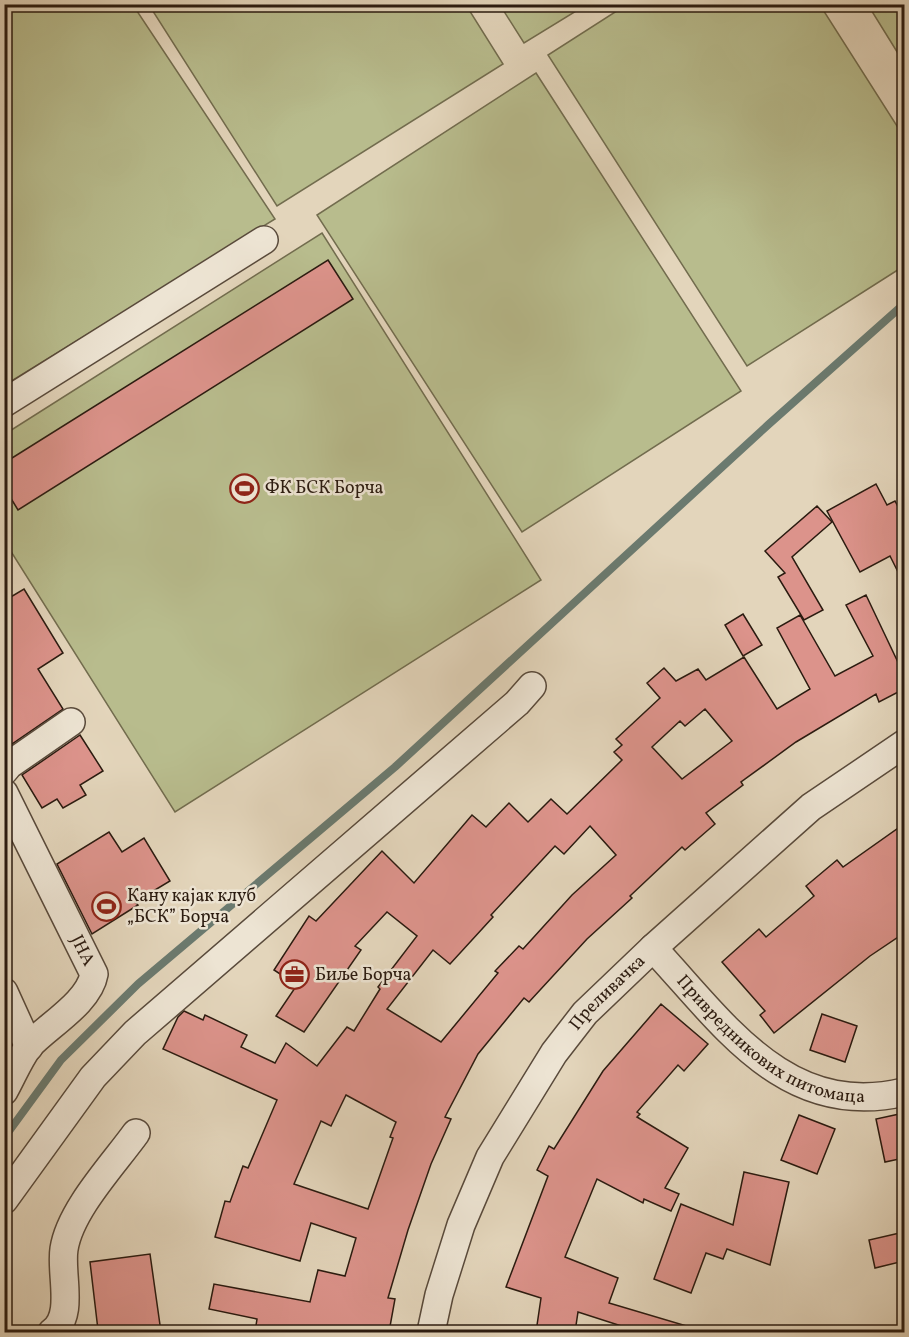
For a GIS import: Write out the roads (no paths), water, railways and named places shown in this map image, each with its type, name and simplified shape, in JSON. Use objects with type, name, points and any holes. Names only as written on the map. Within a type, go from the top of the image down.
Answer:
[{"type":"street","points":[[4,403],[264,240]]},
{"type":"street","points":[[4,1200],[93,1077],[135,1033],[517,703],[532,686]]},
{"type":"street","points":[[4,771],[9,765],[71,722]]},
{"type":"street","name":"Преливачка","points":[[431,1332],[439,1295],[461,1225],[490,1157],[554,1053],[585,1013],[653,948],[810,807],[904,744]]},
{"type":"street","name":"ЈНА","points":[[4,793],[94,971],[91,984],[68,1012],[29,1047],[4,1091]]},
{"type":"street","name":"Привредникових питомаца","points":[[653,948],[747,1050],[785,1078],[821,1092],[844,1096],[877,1098],[904,1092]]},
{"type":"street","points":[[4,992],[29,1047]]},
{"type":"street","points":[[52,1332],[61,1321],[64,1309],[63,1260],[68,1231],[136,1133]]},
{"type":"waterway","points":[[4,1138],[61,1060],[138,984],[395,767],[769,424],[904,304]]},
{"type":"place","name":"ФК БСК Борча","points":[[244,488]]},
{"type":"place","name":"Кану кајак клуб „БСК” Борча","points":[[106,906]]},
{"type":"place","name":"Биље Борча","points":[[294,975]]}]
